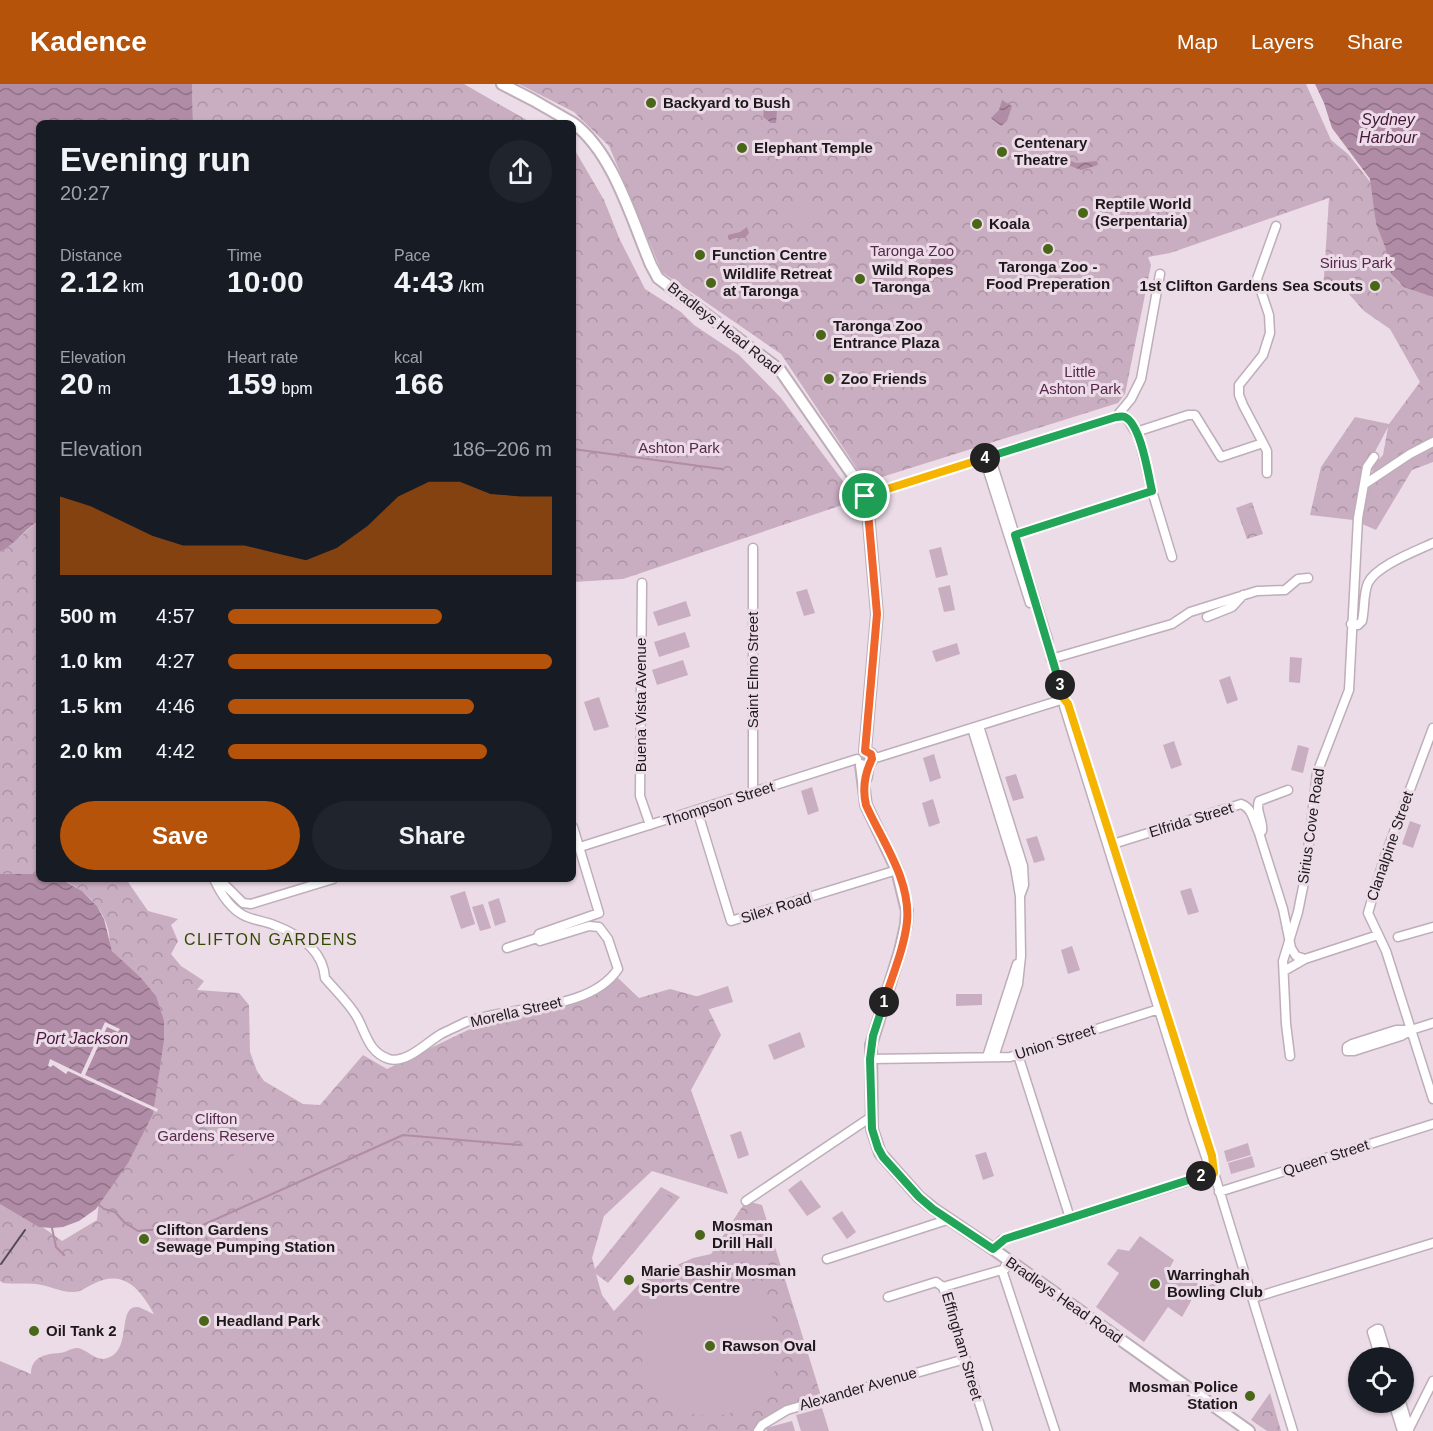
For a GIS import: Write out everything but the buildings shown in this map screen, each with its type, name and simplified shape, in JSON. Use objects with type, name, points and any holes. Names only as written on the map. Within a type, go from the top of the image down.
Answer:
[{"type":"main road","name":"Bradleys Head Road","points":[[502,84],[568,120]]},
{"type":"main road","name":"Bradleys Head Road","points":[[576,126],[599,148],[609,166],[658,278],[780,370],[865,496],[877,614],[863,784],[866,805],[897,870],[905,896],[906,925],[873,1036],[870,1059],[871,1117],[874,1139],[883,1157],[919,1197],[993,1249],[1005,1264],[1249,1431]]},
{"type":"street","points":[[1267,473],[1267,451],[1243,405],[1239,385],[1263,355],[1270,333],[1269,315],[1257,279],[1276,226]]},
{"type":"street","points":[[1116,417],[1131,399],[1141,379],[1160,274]]},
{"type":"street","points":[[1136,432],[1188,415],[1195,415],[1221,457],[1263,443]]},
{"type":"street","points":[[865,496],[1124,416],[1136,432],[1172,557]]},
{"type":"street","points":[[1365,484],[1410,454],[1433,442]]},
{"type":"street","points":[[987,457],[1015,535],[1048,640],[1064,706],[1212,1156],[1214,1173],[1293,1431]]},
{"type":"street","points":[[987,457],[1043,641],[1048,647]]},
{"type":"street","name":"Sirius Cove Road","points":[[1290,1056],[1285,1016],[1284,952],[1298,912],[1305,877],[1317,773],[1348,690],[1358,518],[1367,467],[1374,457]]},
{"type":"street","points":[[1015,535],[1152,491]]},
{"type":"street","points":[[1351,624],[1358,625],[1362,621],[1369,581],[1383,568],[1433,543]]},
{"type":"street","name":"Saint Elmo Street","points":[[753,548],[753,793]]},
{"type":"street","points":[[1051,659],[1172,624],[1190,612],[1243,595],[1265,589],[1285,590],[1298,579],[1308,578]]},
{"type":"street","name":"Buena Vista Avenue","points":[[642,583],[640,796],[650,825]]},
{"type":"street","points":[[1207,617],[1232,607],[1243,595]]},
{"type":"street","points":[[1064,699],[1068,704],[1113,844],[1162,1008]]},
{"type":"street","name":"Thompson Street","points":[[580,847],[1064,699]]},
{"type":"street","points":[[975,727],[1023,866],[1024,885],[1020,896],[1021,956],[1011,980],[991,1057]]},
{"type":"street","name":"Clanalpine Street","points":[[1433,728],[1370,902],[1368,917],[1386,951],[1433,1099]]},
{"type":"street","points":[[1288,790],[1260,801],[1257,809],[1263,826],[1259,833],[1283,909],[1293,953],[1305,959]]},
{"type":"street","name":"Elfrida Street","points":[[1113,844],[1241,804],[1250,810],[1259,833]]},
{"type":"street","name":"Silex Road","points":[[697,810],[731,921],[897,870]]},
{"type":"street","points":[[507,948],[537,938],[539,934],[600,913],[576,836]]},
{"type":"street","name":"Morella Street","points":[[216,882],[223,896],[242,914],[291,933],[317,952],[325,978],[357,1016],[367,1041],[380,1054],[391,1059],[401,1059],[467,1022],[591,993],[612,978],[618,969],[608,939],[598,927],[589,926],[540,941],[537,938]]},
{"type":"street","points":[[222,882],[243,903],[251,904],[323,882]]},
{"type":"street","points":[[1398,937],[1433,927]]},
{"type":"street","points":[[1284,971],[1305,959],[1378,935]]},
{"type":"street","name":"Union Street","points":[[870,1059],[991,1057],[1018,1054],[1162,1008]]},
{"type":"street","points":[[1411,1030],[1396,1030],[1352,1044],[1346,1049],[1348,1052],[1354,1051],[1433,1023]]},
{"type":"street","points":[[1018,1054],[1070,1218]]},
{"type":"street","points":[[746,1202],[871,1117]]},
{"type":"street","name":"Queen Street","points":[[1220,1192],[1433,1124]]},
{"type":"street","points":[[993,1249],[1002,1240],[1214,1173]]},
{"type":"street","points":[[827,1259],[950,1219]]},
{"type":"street","points":[[1253,1298],[1433,1243]]},
{"type":"street","points":[[1005,1264],[1003,1274],[1055,1431]]},
{"type":"street","name":"Effingham Street","points":[[988,1431],[943,1287],[1005,1264]]},
{"type":"street","points":[[888,1297],[936,1282],[943,1287]]},
{"type":"street","points":[[1377,1347],[1372,1332],[1377,1329],[1379,1329],[1385,1347]]},
{"type":"street","name":"Alexander Avenue","points":[[758,1431],[762,1425],[787,1410],[965,1359]]},
{"type":"street","points":[[1406,1430],[1433,1381]]},
{"type":"street","points":[[1398,1413],[1406,1430]]},
{"type":"street","points":[[1403,1413],[1406,1430]]},
{"type":"green space","points":[[192,84],[464,84],[527,120],[193,120]]},
{"type":"green space","name":"Taronga Zoo","points":[[519,84],[1306,84],[1331,140],[1348,154],[1372,184],[1376,224],[1385,247],[1391,274],[1399,283],[1433,297],[1433,462],[1412,470],[1376,530],[1353,520],[1310,515],[1321,467],[1355,417],[1389,424],[1420,382],[1390,329],[1364,311],[1348,293],[1323,292],[1329,198],[1170,253],[1148,257],[1151,265],[1125,394],[1118,403],[866,482],[781,354],[662,272],[609,146],[574,112]],"holes":[[[1388,427],[1383,455],[1372,467],[1373,477],[1365,483],[1367,467]]]},
{"type":"green space","name":"Ashton Park","points":[[576,152],[604,200],[620,240],[645,289],[681,312],[694,325],[739,355],[781,398],[857,500],[623,579],[576,582]]},
{"type":"green space","points":[[788,207],[812,209],[804,220],[780,225]]},
{"type":"green space","points":[[1252,502],[1263,534],[1247,539],[1236,508]]},
{"type":"green space","points":[[1252,507],[1259,531],[1247,535],[1240,510]]},
{"type":"green space","points":[[36,523],[36,874],[0,874],[0,552]]},
{"type":"green space","points":[[941,547],[948,575],[936,578],[929,550]]},
{"type":"green space","points":[[950,585],[955,610],[944,612],[938,588]]},
{"type":"green space","points":[[807,589],[815,613],[804,616],[796,592]]},
{"type":"green space","points":[[686,601],[691,616],[658,626],[653,612]]},
{"type":"green space","points":[[685,632],[690,647],[659,657],[654,642]]},
{"type":"green space","points":[[957,643],[960,654],[936,662],[932,651]]},
{"type":"green space","points":[[1290,657],[1302,658],[1300,683],[1289,682]]},
{"type":"green space","points":[[683,660],[688,675],[657,685],[652,670]]},
{"type":"green space","points":[[1230,676],[1238,700],[1227,704],[1219,680]]},
{"type":"green space","points":[[599,697],[609,727],[594,731],[584,702]]},
{"type":"green space","points":[[1174,741],[1182,765],[1171,769],[1163,745]]},
{"type":"green space","points":[[1298,745],[1309,748],[1303,773],[1291,770]]},
{"type":"green space","points":[[934,754],[941,778],[930,782],[923,758]]},
{"type":"green space","points":[[1016,774],[1024,798],[1013,801],[1005,777]]},
{"type":"green space","points":[[812,787],[819,811],[808,815],[801,791]]},
{"type":"green space","points":[[933,799],[940,823],[929,827],[922,803]]},
{"type":"green space","points":[[1410,821],[1421,825],[1413,848],[1402,844]]},
{"type":"green space","points":[[1037,836],[1045,860],[1034,863],[1026,839]]},
{"type":"green space","name":"Clifton Gardens Reserve","points":[[66,882],[128,882],[148,911],[178,919],[171,925],[178,941],[171,954],[181,966],[204,981],[197,990],[239,993],[249,1005],[250,1052],[257,1071],[264,1081],[303,1104],[320,1105],[363,1055],[387,1069],[468,1030],[618,978],[639,998],[670,989],[703,998],[721,1035],[691,1090],[728,1194],[652,1171],[604,1216],[592,1258],[595,1269],[661,1187],[680,1197],[608,1283],[596,1274],[602,1295],[614,1311],[641,1282],[693,1258],[711,1254],[746,1201],[762,1205],[822,1399],[787,1410],[758,1431],[0,1431],[0,1361],[31,1374],[36,1360],[49,1354],[75,1348],[103,1359],[113,1356],[119,1349],[127,1314],[131,1308],[138,1307],[154,1314],[137,1289],[114,1278],[75,1292],[40,1285],[0,1281],[0,1201],[13,1206],[62,1241],[97,1220],[100,1190],[153,993],[113,952],[108,929],[101,912],[77,888]]},
{"type":"green space","points":[[1191,888],[1199,912],[1188,915],[1180,891]]},
{"type":"green space","points":[[465,891],[475,924],[461,929],[450,896]]},
{"type":"green space","points":[[499,898],[506,922],[495,926],[488,902]]},
{"type":"green space","points":[[483,904],[491,928],[480,931],[472,907]]},
{"type":"green space","points":[[1072,946],[1080,970],[1068,974],[1061,950]]},
{"type":"green space","points":[[728,986],[733,1002],[700,1012],[695,997]]},
{"type":"green space","points":[[956,994],[982,994],[982,1005],[956,1006]]},
{"type":"green space","points":[[800,1032],[805,1047],[774,1060],[768,1045]]},
{"type":"green space","points":[[741,1131],[749,1155],[738,1159],[730,1135]]},
{"type":"green space","points":[[1248,1143],[1251,1155],[1227,1162],[1224,1151]]},
{"type":"green space","points":[[986,1152],[994,1176],[983,1180],[975,1155]]},
{"type":"green space","points":[[234,1154],[252,1161],[246,1177],[228,1171]]},
{"type":"green space","points":[[1252,1156],[1255,1167],[1231,1174],[1228,1163]]},
{"type":"green space","points":[[801,1180],[821,1207],[807,1216],[788,1190]]},
{"type":"green space","points":[[662,1191],[675,1201],[655,1226],[642,1216]]},
{"type":"green space","points":[[842,1211],[856,1232],[847,1239],[832,1218]]},
{"type":"green space","points":[[640,1218],[653,1228],[633,1253],[620,1243]]},
{"type":"green space","name":"Warringhah Bowling Club","points":[[1140,1236],[1174,1260],[1167,1273],[1177,1276],[1193,1271],[1200,1289],[1233,1275],[1234,1279],[1195,1294],[1182,1317],[1168,1307],[1144,1342],[1096,1307],[1119,1273],[1107,1264],[1118,1249],[1129,1251]]},
{"type":"green space","points":[[618,1245],[630,1256],[609,1280],[597,1269]]},
{"type":"green space","name":"Rawson Oval","points":[[710,1278],[736,1283],[759,1298],[774,1321],[779,1347],[774,1373],[759,1396],[736,1411],[710,1416],[684,1411],[661,1396],[646,1373],[641,1347],[646,1321],[661,1298],[684,1283]]},
{"type":"green space","points":[[1270,1393],[1281,1431],[1267,1431],[1251,1420]]},
{"type":"green space","points":[[822,1408],[829,1431],[801,1431],[796,1415]]},
{"type":"green space","points":[[792,1421],[795,1431],[767,1431],[766,1428]]},
{"type":"water","points":[[0,84],[192,84],[193,120],[36,120],[36,523],[0,552]]},
{"type":"water","name":"Sydney Harbour","points":[[1315,84],[1433,84],[1433,297],[1404,287],[1391,274],[1385,247],[1376,224],[1370,179],[1332,128]]},
{"type":"water","points":[[1002,100],[1012,106],[1007,121],[1001,126],[991,118],[999,110]]},
{"type":"water","points":[[764,110],[777,111],[776,123],[771,123],[763,117]]},
{"type":"water","points":[[1054,159],[1067,159],[1076,163],[1097,161],[1098,165],[1081,170],[1063,163],[1050,165]]},
{"type":"water","points":[[747,227],[749,233],[745,238],[730,240],[728,238],[728,235],[740,232]]},
{"type":"water","points":[[951,242],[961,251],[949,266],[937,275],[931,273],[931,262],[935,253],[942,246]]},
{"type":"water","name":"Port Jackson","points":[[0,874],[36,874],[36,882],[66,882],[82,891],[97,906],[104,919],[112,951],[141,978],[156,996],[164,1021],[164,1040],[153,1114],[128,1163],[96,1209],[79,1221],[52,1228],[39,1227],[0,1204]]},
{"type":"pier","points":[[105,1022],[120,1029],[118,1032],[107,1027],[85,1075],[158,1109],[157,1112],[68,1071],[66,1074],[53,1065],[48,1066],[50,1059],[81,1074]]},
{"type":"waterway","points":[[576,449],[722,469]]},
{"type":"waterway","points":[[99,1205],[115,1212],[125,1223],[138,1231],[203,1225],[403,1135],[520,1145]]},
{"type":"waterway","points":[[52,1228],[56,1247],[64,1255]]},
{"type":"railway","points":[[1,1264],[25,1230]]},
{"type":"place","name":"Backyard to Bush","points":[[651,103]]},
{"type":"place","name":"Elephant Temple","points":[[742,148]]},
{"type":"place","name":"Centenary Theatre","points":[[1002,152]]},
{"type":"place","name":"Reptile World (Serpentaria)","points":[[1083,213]]},
{"type":"place","name":"Koala","points":[[977,224]]},
{"type":"place","name":"Taronga Zoo - Food Preperation","points":[[1048,249]]},
{"type":"place","name":"Function Centre","points":[[700,255]]},
{"type":"place","name":"Wild Ropes Taronga","points":[[860,279]]},
{"type":"place","name":"Wildlife Retreat at Taronga","points":[[711,283]]},
{"type":"place","name":"1st Clifton Gardens Sea Scouts","points":[[1375,286]]},
{"type":"place","name":"Taronga Zoo Entrance Plaza","points":[[821,335]]},
{"type":"place","name":"Zoo Friends","points":[[829,379]]},
{"type":"place","name":"Mosman Drill Hall","points":[[700,1235]]},
{"type":"place","name":"Clifton Gardens Sewage Pumping Station","points":[[144,1239]]},
{"type":"place","name":"Marie Bashir Mosman Sports Centre","points":[[629,1280]]},
{"type":"place","name":"Warringhah Bowling Club","points":[[1155,1284]]},
{"type":"place","name":"Headland Park","points":[[204,1321]]},
{"type":"place","name":"Oil Tank 2","points":[[34,1331]]},
{"type":"place","name":"Rawson Oval","points":[[710,1346]]},
{"type":"place","name":"Mosman Police Station","points":[[1250,1396]]},
{"type":"district","name":"CLIFTON GARDENS","points":[[271,939]]},
{"type":"route","points":[[1124,416],[1139,438],[1152,491],[1015,535],[1048,640],[1051,659],[1064,699],[1068,704],[1212,1156],[1214,1173],[1002,1240],[993,1249],[919,1197],[883,1157],[873,1135],[870,1059],[872,1045],[900,951],[907,911],[897,870],[866,805],[864,794],[863,784],[866,781],[868,765],[872,762],[871,754],[865,751],[877,614],[865,496],[1124,416]]},
{"type":"park label","name":"Sirius Park","points":[[1356,263]]},
{"type":"park label","name":"Little Ashton Park","points":[[1080,380]]}]
